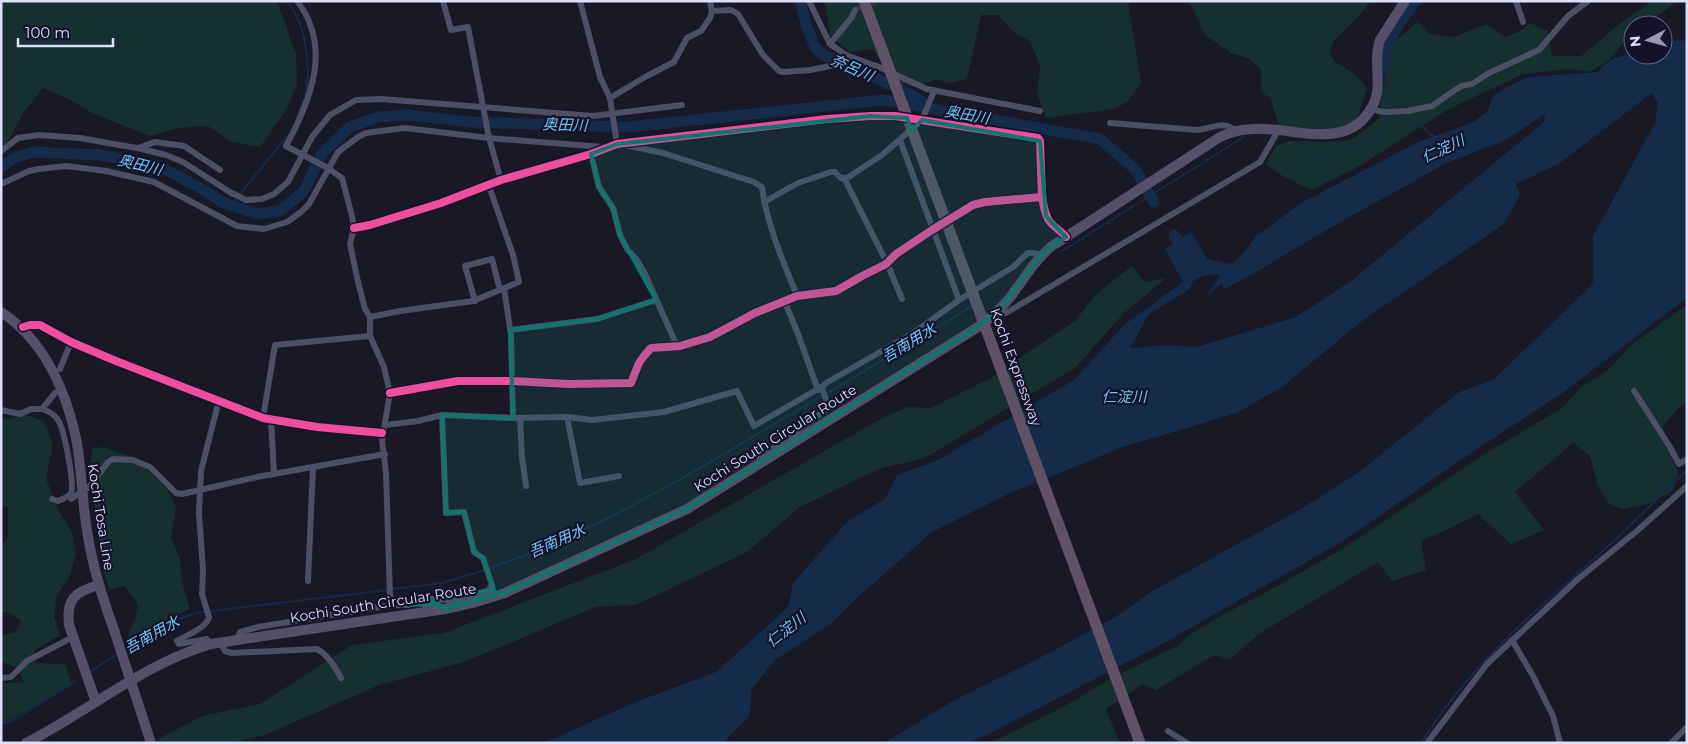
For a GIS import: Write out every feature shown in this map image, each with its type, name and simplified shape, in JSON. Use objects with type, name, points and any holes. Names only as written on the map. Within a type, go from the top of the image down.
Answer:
[{"type":"highway","name":"Kochi Expressway","points":[[864,1],[1140,743]]},
{"type":"main road","points":[[1372,108],[1377,96],[1377,47],[1405,1]]},
{"type":"main road","name":"Kochi South Circular Route","points":[[26,743],[53,729],[167,660],[190,650],[216,643],[446,609],[476,602],[505,593],[687,509],[978,327],[994,315],[1013,294],[1041,255],[1220,137],[1235,131],[1254,128],[1335,134],[1350,130],[1362,121],[1372,108]]},
{"type":"main road","name":"Kochi Tosa Line","points":[[1,312],[23,327],[46,359],[61,388],[71,417],[72,446],[98,585],[151,743]]},
{"type":"main road","points":[[96,702],[68,625],[67,614],[73,598],[79,593],[98,585]]},
{"type":"street","points":[[297,1],[311,29],[316,54],[314,80],[310,95],[299,123],[286,146],[342,178],[347,194],[354,228],[350,244],[358,282],[365,309],[370,317],[370,336],[384,368],[390,393],[386,425],[382,433],[385,454],[390,596],[392,605]]},
{"type":"street","points":[[443,1],[451,30],[468,27],[489,138],[501,180]]},
{"type":"street","points":[[580,1],[600,77],[610,98],[617,141]]},
{"type":"street","points":[[610,98],[674,62],[688,38],[701,31],[710,18],[712,12],[710,1]]},
{"type":"street","points":[[809,1],[830,44],[846,55],[934,91],[1040,111]]},
{"type":"street","points":[[1516,1],[1523,22]]},
{"type":"street","points":[[1372,108],[1385,112],[1408,111],[1432,106],[1461,86],[1472,84],[1489,73],[1539,50],[1568,16],[1588,1]]},
{"type":"street","points":[[712,12],[731,10],[738,14],[763,55],[778,71],[810,70],[836,65],[846,55]]},
{"type":"street","points":[[830,44],[852,18],[855,10]]},
{"type":"street","points":[[890,82],[903,78]]},
{"type":"street","points":[[844,178],[882,155],[922,120],[934,91]]},
{"type":"street","points":[[1,151],[18,138],[40,135],[80,138],[137,148],[166,155],[183,162],[232,194],[246,200],[262,199],[274,194],[288,182],[304,156],[312,137],[330,115],[356,100],[381,99],[483,109],[614,117],[682,105]]},
{"type":"street","points":[[354,228],[370,225],[441,203],[501,180],[591,154],[617,141],[851,116],[895,116],[1038,138],[1040,141],[1042,197],[1046,216],[1066,237]]},
{"type":"street","points":[[1110,123],[1197,130],[1225,124],[1235,131]]},
{"type":"street","points":[[1,184],[29,171],[38,169],[66,166],[106,171],[154,182],[237,226],[264,229],[287,222],[301,212],[309,204],[327,168],[338,152],[366,133],[405,128],[489,138],[606,148]]},
{"type":"street","points":[[994,315],[1006,313],[1260,162],[1278,130]]},
{"type":"street","points":[[900,140],[959,300]]},
{"type":"street","points":[[617,141],[664,153],[762,186],[764,202],[773,234],[797,296]]},
{"type":"street","points":[[137,148],[155,142],[184,146],[220,170]]},
{"type":"street","points":[[591,154],[599,187],[613,208],[620,235],[627,249],[637,260],[645,274],[677,346]]},
{"type":"street","points":[[764,202],[798,184],[830,172],[835,172],[841,178],[844,178],[887,263],[902,298]]},
{"type":"street","points":[[370,317],[475,300],[519,282],[513,255],[489,186]]},
{"type":"street","points":[[390,393],[458,380],[568,384],[632,383],[644,356],[651,348],[667,348],[710,337],[755,313],[797,296],[836,291],[887,263],[896,254],[973,205],[985,202],[1042,197]]},
{"type":"street","points":[[386,425],[418,421],[442,415],[516,418],[567,417],[592,420],[664,412],[738,391],[754,426],[915,332],[959,300],[1013,267],[1028,253],[1041,255]]},
{"type":"street","points":[[475,300],[465,266],[492,259],[502,289],[510,330],[512,381],[526,486]]},
{"type":"street","points":[[510,330],[596,319],[656,300]]},
{"type":"street","points":[[712,494],[829,407],[785,302]]},
{"type":"street","points":[[23,327],[40,325],[71,342],[150,375],[263,418],[382,433]]},
{"type":"street","points":[[263,418],[275,345],[370,336]]},
{"type":"street","points":[[60,369],[71,342]]},
{"type":"street","points":[[1634,391],[1679,464],[1687,458]]},
{"type":"street","points":[[42,409],[55,394]]},
{"type":"street","points":[[219,400],[201,470],[199,513],[204,602],[209,617],[205,625],[177,641],[179,644],[207,639],[216,643],[225,651],[232,652],[317,649],[336,667],[341,678]]},
{"type":"street","points":[[1,410],[20,414],[32,409],[42,409],[58,420],[72,446],[72,490],[70,494],[58,501],[52,499]]},
{"type":"street","points":[[406,605],[432,599],[450,600],[488,591],[492,585],[483,558],[474,552],[464,512],[446,513],[442,415]]},
{"type":"street","points":[[567,417],[580,484],[619,476]]},
{"type":"street","points":[[271,419],[274,474]]},
{"type":"street","points":[[71,499],[90,486],[108,462],[113,459],[133,460],[150,467],[176,493],[182,494],[201,488],[385,454]]},
{"type":"street","points":[[308,582],[313,467]]},
{"type":"street","points":[[1427,743],[1487,664],[1578,579],[1638,530],[1687,486]]},
{"type":"street","points":[[237,640],[240,632],[258,627],[392,605],[435,604],[446,609]]},
{"type":"street","points":[[1,678],[11,676],[27,661],[73,637]]},
{"type":"street","points":[[1512,640],[1553,716],[1560,743]]},
{"type":"street","points":[[1671,743],[1687,727]]},
{"type":"street","points":[[1168,731],[1187,743]]},
{"type":"highlighted area","points":[[870,116],[907,118],[912,130],[922,120],[1040,141],[1046,216],[1066,237],[1041,255],[1003,306],[978,327],[687,509],[505,593],[445,609],[435,604],[406,605],[494,590],[483,558],[474,552],[464,512],[446,513],[442,415],[513,418],[510,330],[597,319],[656,300],[620,235],[613,208],[599,187],[591,154],[617,144]]},
{"type":"green space","points":[[1,1],[277,1],[296,54],[297,85],[285,112],[260,147],[231,142],[208,126],[179,128],[150,136],[94,114],[69,99],[43,88],[23,113],[10,138],[1,149]]},
{"type":"green space","points":[[825,1],[1128,1],[1141,83],[1128,101],[1115,109],[1046,118],[1037,93],[1040,67],[1031,42],[1014,32],[998,15],[981,15],[967,79],[949,83],[936,79],[916,87],[897,83],[872,49],[850,52],[830,35]]},
{"type":"green space","points":[[1189,1],[1371,1],[1333,42],[1330,55],[1335,62],[1355,74],[1367,88],[1356,122],[1336,129],[1318,131],[1279,127],[1271,99],[1261,92],[1261,70],[1250,59],[1231,53],[1205,35]]},
{"type":"green space","points":[[1652,1],[1677,1],[1659,15],[1632,15]]},
{"type":"green space","points":[[1418,22],[1430,34],[1454,37],[1487,24],[1505,37],[1519,32],[1530,23],[1548,31],[1552,56],[1581,56],[1622,22],[1623,43],[1609,60],[1590,72],[1569,69],[1523,74],[1447,110],[1360,166],[1311,190],[1281,175],[1266,164],[1276,145],[1290,141],[1331,142],[1350,140],[1367,129],[1379,118],[1388,58],[1395,41]]},
{"type":"green space","points":[[1132,266],[1144,282],[1166,278],[1124,313],[1075,368],[923,459],[881,468],[800,507],[747,552],[636,605],[596,607],[464,662],[379,685],[265,735],[230,743],[151,743],[202,716],[260,704],[352,645],[444,633],[636,559],[882,418],[908,407],[931,408],[987,380],[1076,320],[1095,295]]},
{"type":"green space","points":[[1687,305],[1687,403],[1680,406],[1663,427],[1667,446],[1678,473],[1673,490],[1652,503],[1622,509],[1608,503],[1597,483],[1590,456],[1573,443],[1515,492],[1544,530],[1511,544],[1478,514],[1421,541],[1426,570],[1392,581],[1378,562],[1259,634],[1230,659],[1214,655],[1156,690],[1143,684],[1106,709],[1120,743],[984,743],[994,741],[1061,708],[1115,676],[1177,646],[1192,633],[1220,616],[1344,548],[1488,452],[1562,408],[1581,387],[1607,371],[1632,344]]},
{"type":"green space","points":[[26,415],[44,421],[53,445],[46,479],[60,513],[72,532],[76,553],[70,576],[57,595],[54,616],[60,635],[35,650],[34,663],[65,664],[72,685],[1,724],[1,681],[6,683],[24,682],[17,668],[1,661],[1,635],[16,632],[21,621],[8,612],[1,613],[1,547],[8,537],[8,507],[1,505],[1,417],[8,419]]},
{"type":"green space","points":[[93,447],[107,448],[136,459],[167,489],[176,506],[171,537],[180,559],[182,582],[190,609],[144,631],[130,643],[128,634],[135,620],[138,604],[124,586],[110,590],[103,571],[89,468]]},
{"type":"water","name":"仁淀川","points":[[1673,41],[1687,41],[1687,298],[1561,394],[1343,541],[1166,642],[991,733],[967,743],[884,743],[956,699],[1030,663],[1114,618],[1154,590],[1299,510],[1359,472],[1459,392],[1493,380],[1593,284],[1593,236],[1655,123],[1658,104],[1652,93],[1558,164],[1516,184],[1520,195],[1504,224],[1363,320],[1282,387],[1237,413],[1120,448],[1006,495],[932,532],[858,597],[832,623],[775,660],[751,690],[750,715],[723,743],[544,743],[633,703],[716,672],[788,607],[793,583],[848,521],[886,498],[897,475],[936,461],[1074,380],[1125,324],[1183,282],[1165,249],[1191,232],[1207,259],[1230,264],[1244,253],[1256,236],[1301,203],[1418,142],[1472,123],[1488,111],[1492,97],[1503,89],[1528,77],[1598,72],[1610,61],[1623,56],[1623,65],[1673,65]],"holes":[[[1545,114],[1544,122],[1351,281],[1296,317],[1196,347],[1169,345],[1130,348],[1149,314],[1190,289],[1193,281],[1202,276],[1216,274],[1220,277],[1204,298],[1222,283],[1224,289],[1445,164],[1506,140]]]},
{"type":"waterway","points":[[286,1],[298,19],[307,53],[308,76],[306,91],[297,117]]},
{"type":"waterway","name":"奈呂川","points":[[800,1],[815,47],[823,55],[912,95],[928,106]]},
{"type":"waterway","points":[[1385,68],[1385,58],[1390,40],[1416,1]]},
{"type":"waterway","points":[[1385,68],[1389,108]]},
{"type":"waterway","name":"奥田川","points":[[1,167],[16,157],[35,152],[100,155],[159,166],[224,203],[257,214],[280,211],[304,191],[321,155],[350,127],[378,117],[407,115],[472,122],[628,127],[884,100],[1100,139],[1135,169],[1154,202]]},
{"type":"waterway","points":[[1311,156],[1345,151],[1370,140],[1386,124],[1389,114]]},
{"type":"waterway","points":[[1389,117],[1422,126],[1434,137]]},
{"type":"waterway","points":[[240,194],[289,134]]},
{"type":"waterway","name":"吾南用水","points":[[1062,251],[1244,137]]},
{"type":"waterway","points":[[231,205],[237,198]]},
{"type":"waterway","name":"奥田川","points":[[1174,235],[1186,254]]},
{"type":"waterway","name":"吾南用水","points":[[826,394],[972,306]]},
{"type":"waterway","name":"吾南用水","points":[[489,568],[520,558],[602,521],[698,469],[822,396]]},
{"type":"waterway","points":[[1421,743],[1444,709],[1476,670],[1518,627],[1616,539],[1687,470]]},
{"type":"waterway","name":"吾南用水","points":[[392,589],[442,583],[485,570]]},
{"type":"waterway","name":"吾南用水","points":[[125,650],[165,624],[196,613],[387,590]]},
{"type":"waterway","name":"吾南用水","points":[[91,671],[119,653]]},
{"type":"waterway","name":"吾南用水","points":[[1,724],[12,721],[75,681]]},
{"type":"tunnel","points":[[855,10],[877,1]]},
{"type":"cycle path","points":[[354,228],[370,225],[441,203],[501,180],[591,154],[617,144],[827,119],[870,116],[895,116],[1038,138],[1040,141],[1042,197]]},
{"type":"cycle path","points":[[390,393],[458,381],[569,384],[631,383],[639,363],[651,348],[680,346],[710,337],[755,313],[797,296],[836,291],[886,264],[896,254],[973,205],[985,202],[1042,197],[1048,219],[1066,237]]},
{"type":"cycle path","points":[[23,327],[40,325],[71,342],[116,361],[263,418],[317,427],[382,433]]}]
